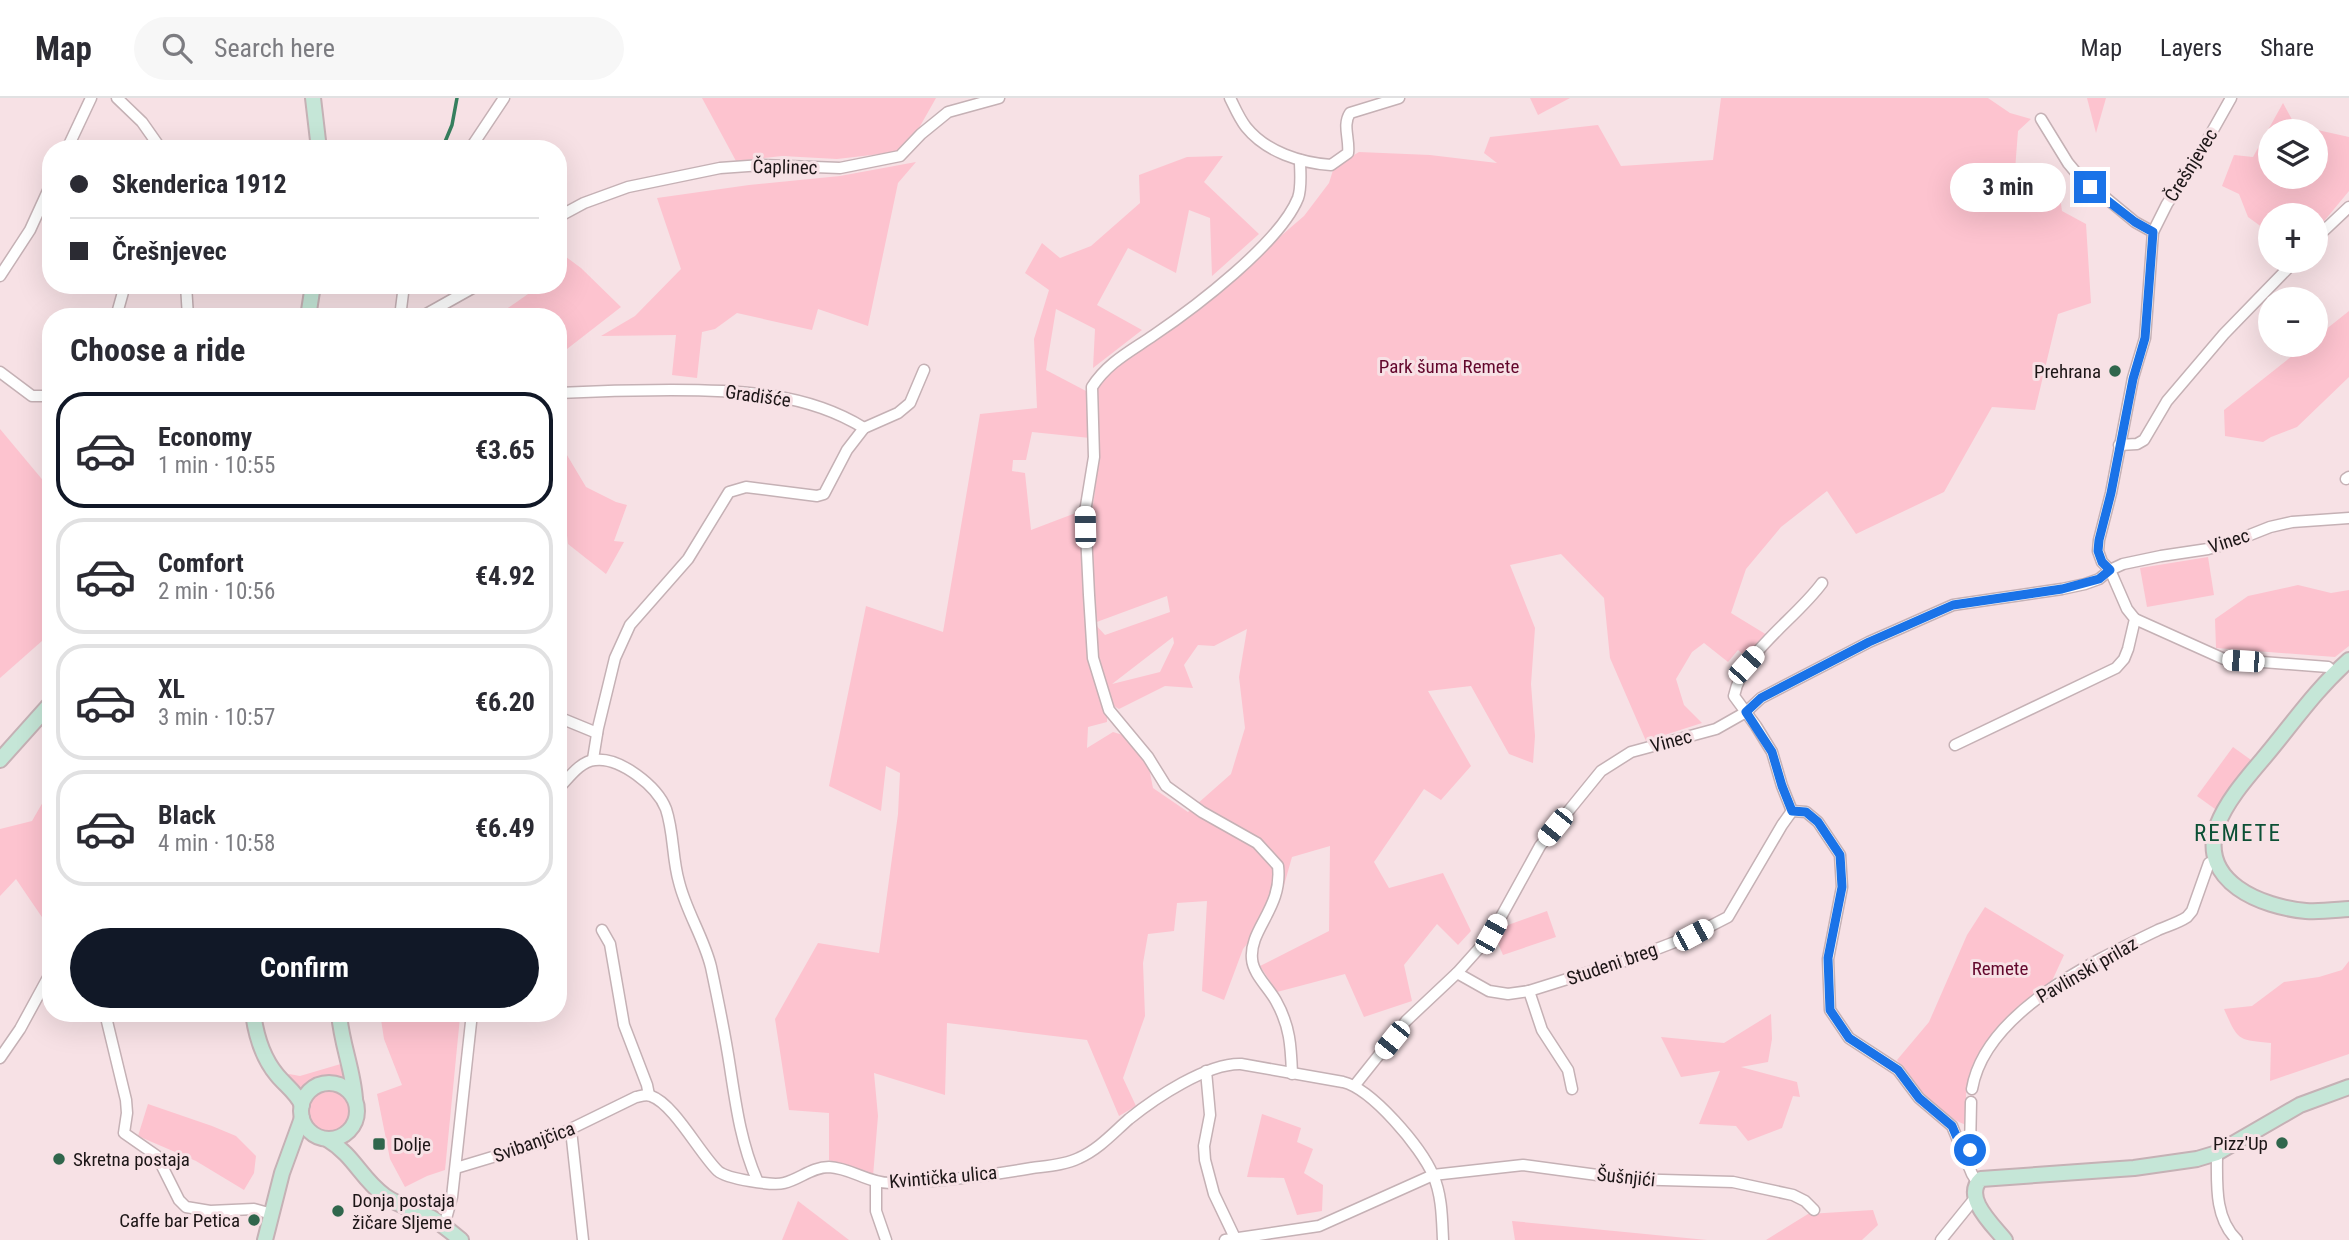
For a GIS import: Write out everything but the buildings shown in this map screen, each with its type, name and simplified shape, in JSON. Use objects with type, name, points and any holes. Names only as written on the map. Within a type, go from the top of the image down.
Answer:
[{"type":"main road","points":[[313,98],[318,140]]},
{"type":"main road","points":[[2349,660],[2302,708],[2225,809],[2217,828],[2214,857],[2221,872],[2232,884],[2259,899],[2306,911],[2349,909]]},
{"type":"main road","points":[[0,760],[42,714]]},
{"type":"main road","points":[[255,1022],[259,1044],[265,1057],[276,1074],[297,1096],[306,1127],[344,1151],[385,1196],[444,1226],[461,1240]]},
{"type":"main road","points":[[340,1022],[342,1040],[351,1068],[357,1114],[353,1126],[353,1144],[359,1166]]},
{"type":"main road","points":[[265,1240],[302,1112],[312,1089],[327,1083],[345,1088],[355,1100]]},
{"type":"main road","points":[[2005,1240],[1975,1198],[1977,1182],[1992,1177],[2162,1165],[2217,1153],[2300,1105],[2349,1087]]},
{"type":"main road","points":[[288,1157],[300,1142],[308,1138],[337,1138],[353,1126]]},
{"type":"street","points":[[71,140],[91,98]]},
{"type":"street","points":[[117,98],[142,122],[155,140]]},
{"type":"street","points":[[476,140],[504,98]]},
{"type":"street","name":"Čaplinec","points":[[567,212],[628,187],[720,168],[762,165],[840,168],[900,156],[948,112],[999,98]]},
{"type":"street","points":[[1230,98],[1249,130],[1276,149],[1300,160],[1331,165],[1348,153],[1346,120],[1350,113],[1399,98]]},
{"type":"street","name":"Črešnjevec","points":[[2110,570],[2102,562],[2098,551],[2099,540],[2133,379],[2145,338],[2153,232],[2166,204],[2195,162],[2231,98]]},
{"type":"street","points":[[2041,119],[2078,175],[2135,222],[2153,232]]},
{"type":"street","points":[[1292,1074],[1290,1031],[1276,1000],[1255,970],[1252,961],[1256,939],[1278,890],[1278,866],[1258,843],[1202,812],[1166,786],[1148,757],[1112,716],[1093,658],[1085,512],[1094,457],[1092,387],[1097,378],[1120,356],[1153,336],[1215,289],[1272,237],[1298,196],[1300,160]]},
{"type":"street","points":[[0,276],[30,230],[42,204]]},
{"type":"street","points":[[2328,227],[2349,207]]},
{"type":"street","points":[[2119,445],[2137,444],[2144,440],[2167,401],[2191,372],[2283,273]]},
{"type":"street","points":[[437,308],[462,294]]},
{"type":"street","points":[[593,760],[615,658],[630,625],[688,559],[729,492],[746,487],[817,496],[824,494],[847,450],[864,428],[898,413],[910,403],[924,370]]},
{"type":"street","points":[[0,372],[32,396],[42,396]]},
{"type":"street","name":"Gradišće","points":[[567,393],[725,390],[766,394],[808,403],[864,428]]},
{"type":"street","name":"Vinec","points":[[1355,1085],[1406,1021],[1457,973],[1491,934],[1540,845],[1601,771],[1631,752],[1716,729],[1746,712],[1761,698],[1869,642],[1953,605],[2062,589],[2099,579],[2110,570],[2140,560],[2227,544],[2270,527],[2292,522],[2349,518]]},
{"type":"street","points":[[2110,570],[2127,609],[2135,619],[2224,659],[2328,667],[2335,673]]},
{"type":"street","points":[[1822,583],[1810,600],[1746,665],[1734,696],[1772,752],[1792,811],[1806,812],[1818,822],[1840,855],[1842,887],[1828,958],[1830,1010],[1849,1038],[1898,1070],[1919,1098],[1952,1126],[1977,1182]]},
{"type":"street","points":[[1955,745],[2116,668],[2128,649],[2135,619]]},
{"type":"street","points":[[567,721],[597,733]]},
{"type":"street","points":[[567,780],[576,770],[593,760],[607,761],[634,774],[657,793],[665,806],[673,833],[678,881],[710,964],[738,1120],[757,1180],[735,1179],[719,1172],[688,1131],[657,1099],[649,1095],[624,1025],[610,944],[602,930]]},
{"type":"street","name":"Studeni breg","points":[[1457,973],[1497,994],[1529,991],[1628,960],[1693,935],[1728,917],[1792,811]]},
{"type":"street","name":"Pavlinski prilaz","points":[[1972,1089],[1974,1076],[1985,1054],[2033,1000],[2072,976],[2187,917],[2192,911],[2209,863]]},
{"type":"street","points":[[0,1058],[20,1029],[42,989]]},
{"type":"street","points":[[1529,991],[1542,1030],[1568,1070],[1572,1089]]},
{"type":"street","points":[[107,1022],[126,1100],[124,1133],[157,1156],[179,1200],[191,1210],[254,1209],[272,1214]]},
{"type":"street","points":[[444,1226],[452,1198],[456,1168],[471,1022]]},
{"type":"street","name":"Kvintička ulica","points":[[757,1180],[769,1184],[784,1183],[814,1170],[829,1167],[876,1182],[951,1179],[1076,1160],[1109,1138],[1144,1108],[1206,1072],[1230,1064],[1355,1085]]},
{"type":"street","points":[[1206,1072],[1210,1115],[1204,1146],[1205,1160],[1230,1239]]},
{"type":"street","points":[[1355,1085],[1401,1129],[1433,1175],[1441,1205],[1443,1240]]},
{"type":"street","name":"Svibanjčica","points":[[456,1168],[546,1141],[636,1097],[649,1095]]},
{"type":"street","points":[[1967,1161],[1970,1150],[1971,1102]]},
{"type":"street","points":[[571,1130],[583,1240]]},
{"type":"street","points":[[2217,1153],[2217,1193],[2221,1219],[2237,1240]]},
{"type":"street","name":"Šušnjići","points":[[1230,1239],[1319,1226],[1433,1175],[1523,1165],[1639,1180],[1732,1182],[1793,1195],[1814,1210]]},
{"type":"street","points":[[876,1182],[876,1211],[886,1240]]},
{"type":"street","points":[[1941,1240],[1975,1198]]},
{"type":"green space","points":[[702,98],[936,98],[906,151],[837,159],[782,156],[736,161]]},
{"type":"green space","points":[[1530,98],[1570,98],[1538,115]]},
{"type":"green space","name":"Park šuma Remete","points":[[1721,98],[1988,98],[2010,113],[2031,119],[2018,131],[2015,170],[2056,167],[2062,211],[2086,224],[2091,303],[2058,314],[2035,410],[1992,407],[1944,492],[1856,534],[1827,491],[1781,527],[1746,569],[1731,613],[1767,635],[1747,658],[1738,650],[1728,662],[1704,643],[1692,652],[1676,679],[1684,705],[1702,723],[1646,741],[1610,658],[1604,598],[1561,554],[1510,565],[1535,628],[1531,684],[1535,736],[1533,763],[1509,754],[1471,686],[1428,691],[1471,766],[1441,800],[1424,789],[1374,862],[1389,888],[1443,873],[1471,931],[1458,945],[1437,924],[1404,965],[1412,1001],[1364,1017],[1345,974],[1277,992],[1260,966],[1329,931],[1330,846],[1292,857],[1279,903],[1243,949],[1224,1000],[1202,991],[1207,901],[1177,903],[1174,931],[1148,934],[1143,963],[1145,1016],[1123,1078],[1136,1106],[1119,1116],[1087,1040],[947,1023],[945,1095],[874,1073],[878,1116],[873,1176],[829,1160],[829,1113],[789,1110],[775,1019],[818,943],[879,953],[898,814],[900,773],[886,766],[881,811],[829,786],[866,606],[943,632],[980,414],[1037,408],[1034,339],[1049,290],[1025,273],[1042,243],[1060,258],[1091,246],[1140,203],[1139,175],[1187,157],[1223,156],[1204,182],[1259,234],[1212,276],[1210,218],[1189,210],[1176,273],[1128,248],[1097,305],[1142,330],[1093,368],[1095,329],[1056,309],[1046,370],[1086,391],[1090,438],[1032,432],[1026,460],[1013,460],[1012,471],[1025,473],[1031,530],[1081,511],[1092,572],[1094,390],[1104,369],[1168,333],[1304,216],[1329,183],[1334,167],[1359,152],[1430,155],[1497,163],[1484,153],[1490,137],[1598,125],[1621,166],[1713,160]],"holes":[[[1167,596],[1170,612],[1105,635],[1094,623]],[[1247,629],[1239,677],[1245,728],[1231,774],[1188,812],[1153,788],[1148,763],[1123,735],[1113,732],[1087,748],[1088,727],[1107,722],[1107,702],[1119,709],[1165,686],[1193,688],[1184,665],[1198,645],[1214,646]],[[1173,637],[1174,643],[1160,672],[1112,684]]]},
{"type":"green space","points":[[2087,98],[2106,98],[2096,133]]},
{"type":"green space","points":[[2283,103],[2292,119],[2274,119]]},
{"type":"green space","points":[[2328,132],[2349,137],[2349,191],[2328,216],[2328,203],[2258,203],[2258,224],[2248,217],[2239,194],[2222,186],[2234,155],[2253,157],[2258,148],[2258,189],[2328,189]]},
{"type":"green space","points":[[916,162],[898,183],[868,326],[818,309],[812,330],[737,313],[715,329],[702,332],[697,378],[672,375],[676,335],[601,336],[635,316],[681,269],[657,198],[840,176]]},
{"type":"green space","points":[[567,258],[621,307],[567,349],[567,308],[508,308],[528,294],[567,294]]},
{"type":"green space","points":[[2349,311],[2349,377],[2297,427],[2263,442],[2225,436],[2224,410],[2291,357],[2328,357],[2328,328]]},
{"type":"green space","points":[[0,429],[42,479],[42,641],[0,678]]},
{"type":"green space","points":[[567,455],[586,487],[627,505],[614,541],[624,542],[606,574],[568,544]]},
{"type":"green space","points":[[2208,557],[2214,595],[2147,607],[2140,568]]},
{"type":"green space","points":[[2298,585],[2331,593],[2349,590],[2349,646],[2335,657],[2216,648],[2215,619],[2248,596]]},
{"type":"green space","points":[[2233,747],[2251,760],[2215,809],[2197,796]]},
{"type":"green space","points":[[42,804],[42,917],[16,879],[0,896],[0,829],[32,821]]},
{"type":"green space","name":"Remete","points":[[1985,907],[2064,955],[2051,983],[2020,1008],[1973,1066],[1966,1094],[1966,1125],[1935,1106],[1897,1060],[1929,1022],[1967,935]]},
{"type":"green space","points":[[1547,911],[1556,937],[1503,955],[1494,934],[1497,929]]},
{"type":"green space","points":[[2349,961],[2349,1054],[2270,1081],[2271,1043],[2240,1037],[2224,1009],[2252,1006],[2284,982],[2319,977],[2342,970]]},
{"type":"green space","points":[[1771,1014],[1772,1039],[1768,1062],[1741,1067],[1797,1082],[1800,1097],[1793,1096],[1782,1128],[1748,1141],[1736,1126],[1699,1124],[1720,1071],[1681,1077],[1661,1037],[1724,1043]]},
{"type":"green space","points":[[381,1022],[460,1022],[445,1170],[405,1187],[390,1159],[377,1094],[402,1085],[384,1039]]},
{"type":"green space","points":[[344,1063],[348,1082],[323,1078],[312,1082],[302,1091],[286,1077],[289,1074],[300,1076]]},
{"type":"green space","points":[[329,1091],[343,1097],[349,1111],[343,1125],[329,1131],[315,1125],[309,1111],[315,1097]]},
{"type":"green space","points":[[148,1104],[236,1136],[256,1156],[254,1173],[244,1190],[196,1161],[138,1136]]},
{"type":"green space","points":[[1262,1114],[1301,1128],[1297,1142],[1313,1149],[1304,1173],[1323,1185],[1322,1211],[1297,1215],[1284,1178],[1247,1177]]},
{"type":"green space","points":[[798,1201],[849,1240],[782,1240]]},
{"type":"green space","points":[[1873,1210],[1878,1225],[1862,1240],[1766,1240],[1808,1214]]},
{"type":"green space","points":[[1512,1221],[1707,1240],[1515,1240]]},
{"type":"waterway","points":[[446,140],[452,125],[457,98]]},
{"type":"place","name":"Prehrana","points":[[2115,371]]},
{"type":"place","name":"Pizz'Up","points":[[2282,1143]]},
{"type":"place","name":"Dolje","points":[[379,1144]]},
{"type":"place","name":"Skretna postaja","points":[[59,1159]]},
{"type":"place","name":"Donja postaja žičare Sljeme","points":[[338,1211]]},
{"type":"place","name":"Caffe bar Petica","points":[[254,1220]]},
{"type":"district","name":"REMETE","points":[[2238,833]]},
{"type":"route","points":[[1970,1150],[1967,1161],[1952,1126],[1919,1098],[1898,1070],[1849,1038],[1830,1010],[1828,958],[1842,887],[1840,855],[1818,822],[1806,812],[1792,811],[1772,752],[1746,712],[1761,698],[1869,642],[1953,605],[2085,584],[2099,579],[2110,570],[2102,562],[2098,551],[2099,540],[2133,379],[2145,338],[2153,232],[2135,222],[2090,187]]}]
